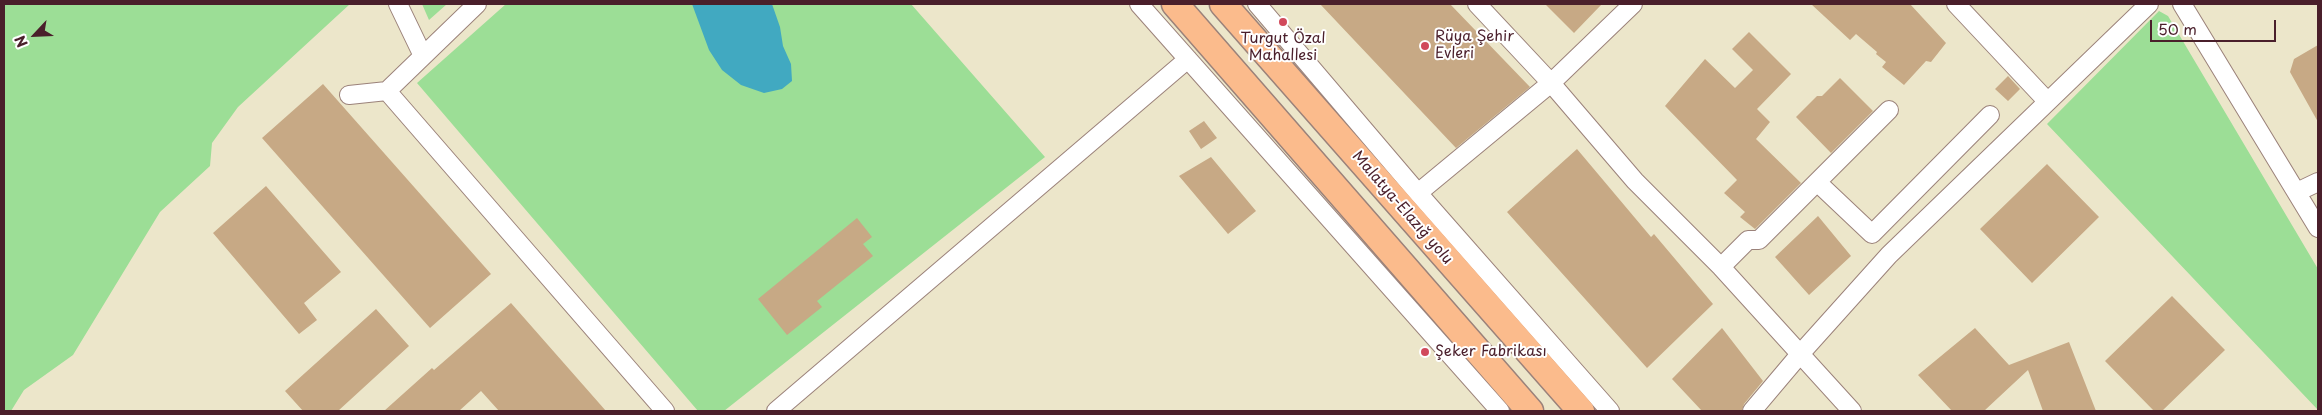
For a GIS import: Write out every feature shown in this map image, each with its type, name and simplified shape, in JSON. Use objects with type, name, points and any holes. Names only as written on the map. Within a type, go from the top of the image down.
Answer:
[{"type":"highway","points":[[1175,4],[1530,411]]},
{"type":"highway","name":"Malatya-Elazığ yolu","points":[[1223,4],[1581,411]]},
{"type":"street","points":[[398,4],[423,56]]},
{"type":"street","points":[[349,95],[387,90],[477,4]]},
{"type":"street","points":[[1139,4],[1500,411]]},
{"type":"street","points":[[1257,4],[1418,193],[1610,411]]},
{"type":"street","points":[[1477,4],[1552,83],[1635,181],[1721,267],[1852,411]]},
{"type":"street","points":[[1418,193],[1552,83],[1633,4]]},
{"type":"street","points":[[1956,4],[2047,101]]},
{"type":"street","points":[[1752,411],[1889,254],[2149,4]]},
{"type":"street","points":[[2182,4],[2318,228]]},
{"type":"street","points":[[776,411],[1188,59]]},
{"type":"street","points":[[387,90],[665,411]]},
{"type":"street","points":[[1721,267],[1748,240],[1759,240],[1889,110]]},
{"type":"street","points":[[1817,182],[1872,234],[1990,115]]},
{"type":"street","points":[[2297,192],[2318,182]]},
{"type":"green space","points":[[4,4],[350,4],[238,107],[212,143],[210,166],[160,212],[73,355],[24,390],[11,411],[4,411]]},
{"type":"green space","points":[[422,4],[447,4],[429,20]]},
{"type":"green space","points":[[506,4],[911,4],[1045,157],[724,411],[698,411],[417,83]]},
{"type":"green space","points":[[2159,11],[2168,16],[2318,269],[2318,410],[2047,124]]},
{"type":"water","points":[[692,4],[772,4],[780,27],[783,46],[791,64],[792,81],[782,89],[764,93],[741,85],[722,70],[709,50]]},
{"type":"building","name":"Rüya Şehir Evleri","points":[[1320,4],[1450,4],[1530,87],[1456,148]]},
{"type":"building","points":[[1545,4],[1602,4],[1574,33]]},
{"type":"building","points":[[1811,4],[1910,4],[1946,43],[1931,62],[1926,61],[1904,85],[1882,67],[1886,62],[1876,54],[1877,52],[1856,34],[1850,40]]},
{"type":"building","points":[[1749,32],[1791,74],[1757,109],[1770,122],[1756,139],[1801,183],[1755,229],[1740,217],[1745,212],[1724,193],[1737,180],[1665,106],[1705,59],[1735,88],[1753,70],[1732,49]]},
{"type":"building","points":[[2318,45],[2318,122],[2290,72],[2294,59]]},
{"type":"building","points":[[2008,76],[2020,89],[2008,101],[1995,89]]},
{"type":"building","points":[[1840,78],[1873,111],[1831,153],[1796,117],[1817,96],[1822,96]]},
{"type":"building","points":[[323,84],[491,274],[430,328],[262,138]]},
{"type":"building","points":[[1204,121],[1217,138],[1201,149],[1189,131]]},
{"type":"building","points":[[1577,149],[1651,237],[1654,234],[1713,304],[1647,368],[1507,212]]},
{"type":"building","points":[[1211,157],[1256,211],[1228,234],[1179,176]]},
{"type":"building","points":[[2047,164],[2099,217],[2032,283],[1980,229]]},
{"type":"building","points":[[266,186],[341,272],[304,303],[317,320],[299,334],[213,233]]},
{"type":"building","points":[[1818,216],[1851,256],[1809,295],[1775,257]]},
{"type":"building","points":[[857,218],[872,237],[863,244],[873,256],[817,301],[822,307],[787,335],[758,299]]},
{"type":"building","points":[[2172,296],[2225,350],[2162,411],[2154,411],[2105,361]]},
{"type":"building","points":[[511,303],[606,411],[499,411],[481,391],[459,411],[384,411],[432,368],[434,370]]},
{"type":"building","points":[[376,309],[409,346],[338,411],[303,411],[285,391]]},
{"type":"building","points":[[1722,328],[1763,381],[1744,404],[1742,411],[1702,411],[1672,379]]},
{"type":"building","points":[[1975,328],[2009,365],[2069,342],[2096,411],[2043,411],[2028,370],[1984,411],[1952,411],[1918,375]]},
{"type":"place","name":"Turgut Özal Mahallesi","points":[[1283,22]]},
{"type":"place","name":"Rüya Şehir Evleri","points":[[1425,46]]},
{"type":"place","name":"Şeker Fabrikası","points":[[1425,352]]}]
